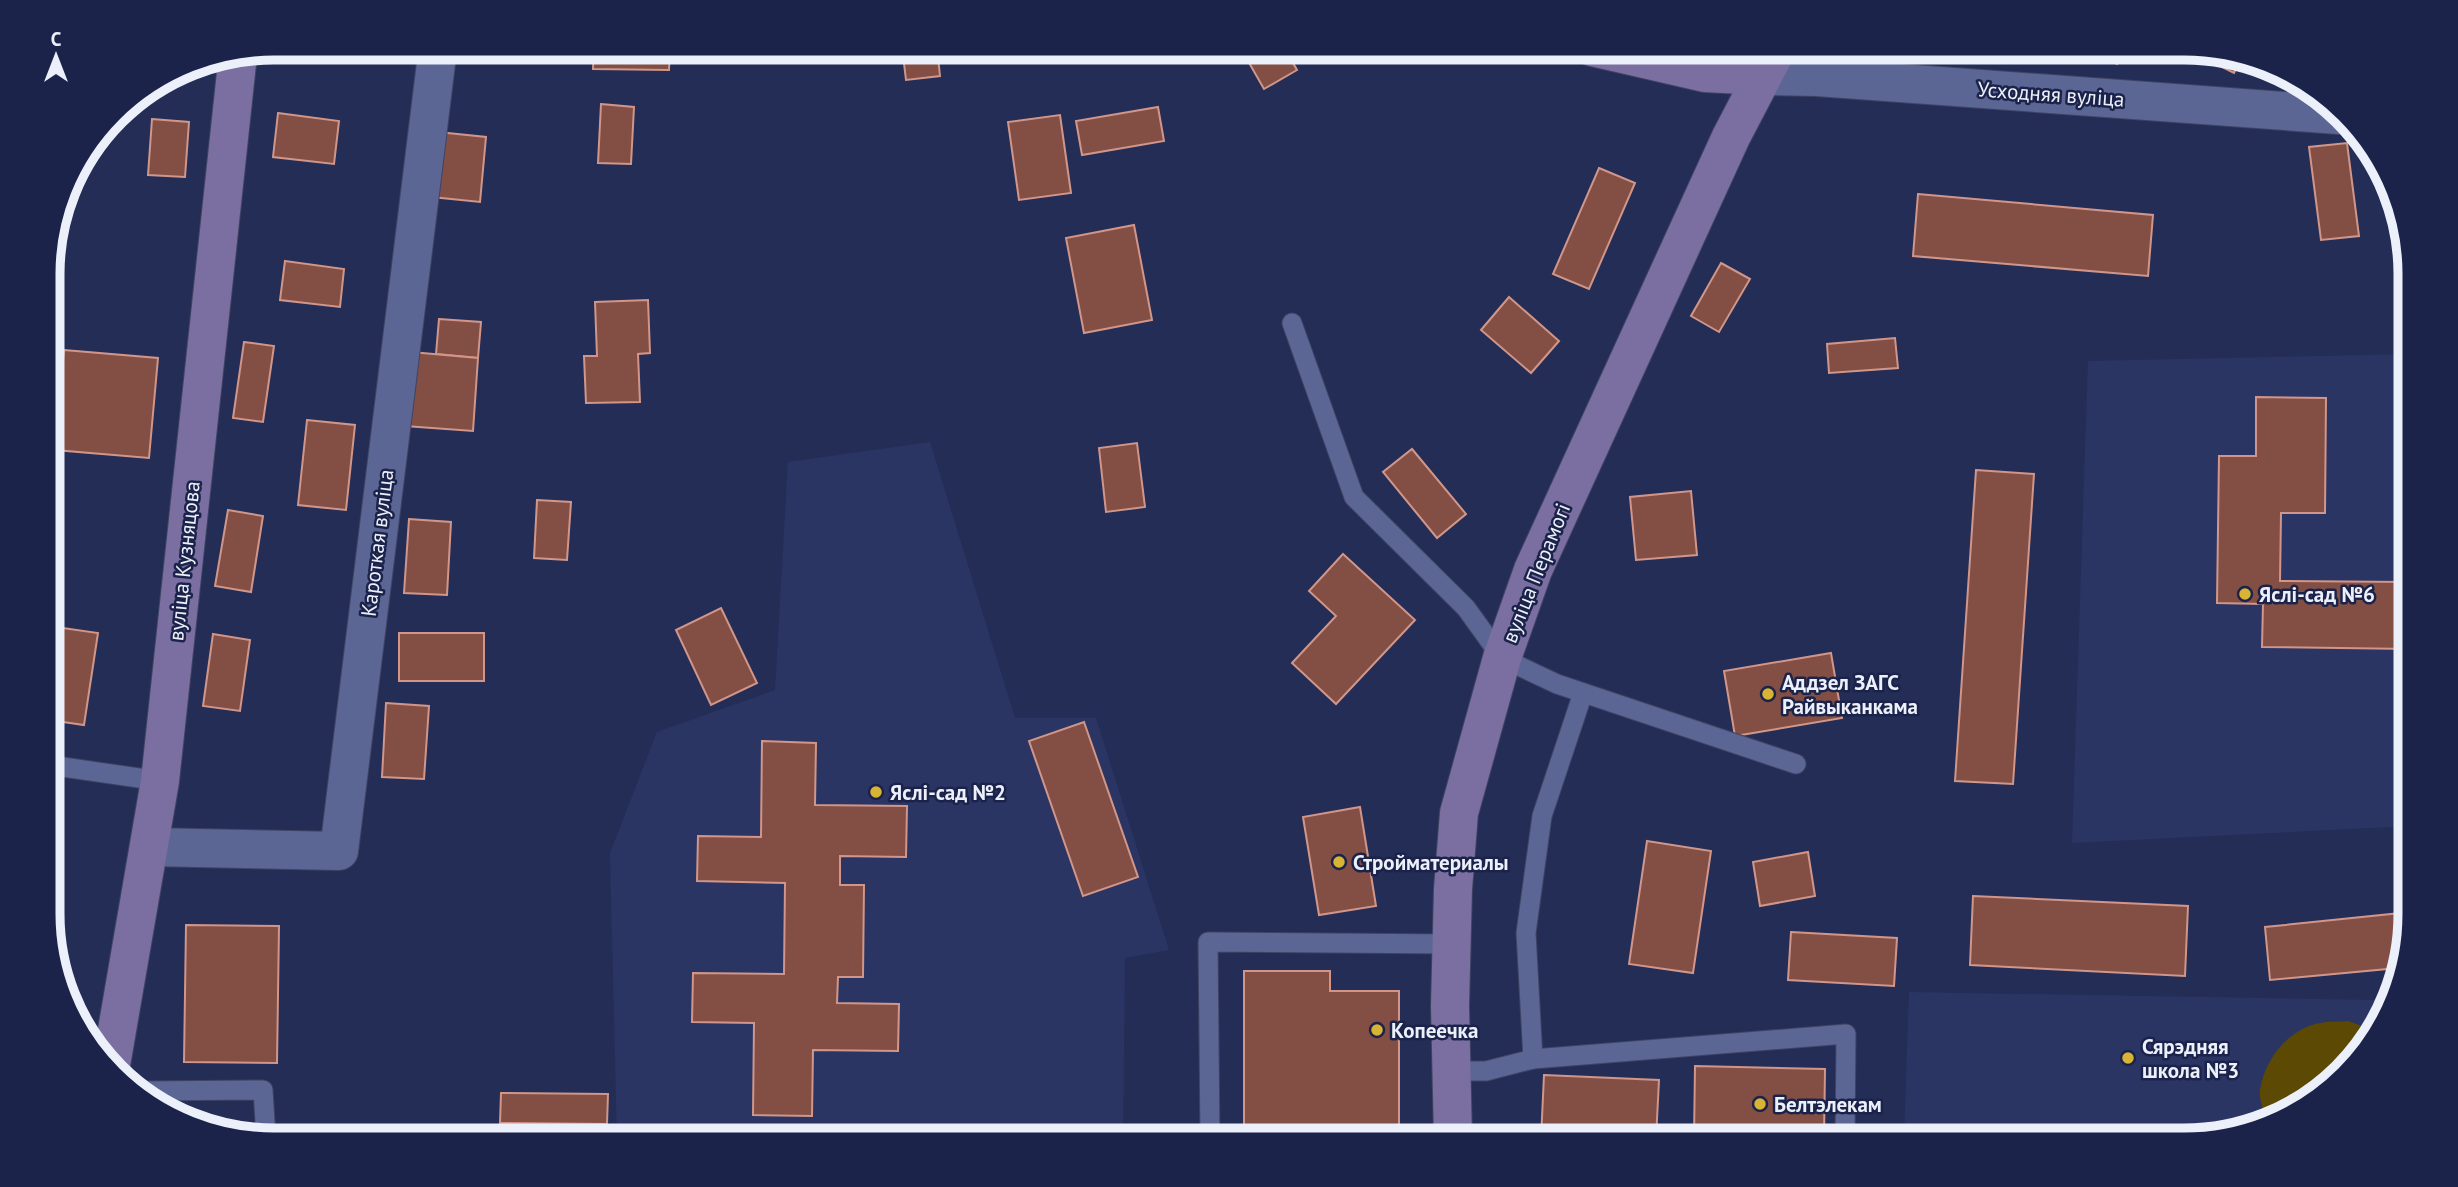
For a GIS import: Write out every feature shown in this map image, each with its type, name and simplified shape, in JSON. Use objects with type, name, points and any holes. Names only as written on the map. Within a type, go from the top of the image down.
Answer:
[{"type":"street","name":"Кароткая вуліца","points":[[150,847],[339,851],[437,60]]},
{"type":"street","points":[[1648,60],[1705,73],[1770,61]]},
{"type":"street","name":"Усходняя вуліца","points":[[1770,61],[1817,77],[2327,114]]},
{"type":"street","name":"вуліца Перамогі","points":[[1452,1127],[1450,1070],[1453,889],[1459,813],[1502,658],[1533,570],[1731,137],[1770,61]]},
{"type":"street","name":"вуліца Кузняцова","points":[[113,1054],[160,781],[237,63]]},
{"type":"lane","points":[[1292,323],[1354,497],[1465,608],[1502,658],[1557,684],[1796,764]]},
{"type":"lane","points":[[1533,1059],[1526,933],[1529,907],[1542,816],[1583,693]]},
{"type":"lane","points":[[60,767],[160,781]]},
{"type":"lane","points":[[1210,1128],[1208,942],[1452,944]]},
{"type":"lane","points":[[1450,1070],[1486,1070],[1533,1059],[1846,1034],[1845,1127]]},
{"type":"lane","points":[[154,1091],[263,1090],[265,1127]]},
{"type":"shaded area","name":"Яслі-сад №6","points":[[2398,354],[2398,827],[2072,843],[2088,361]]},
{"type":"shaded area","name":"Яслі-сад №2","points":[[930,442],[1015,718],[1096,718],[1169,950],[1125,958],[1123,1128],[617,1128],[610,853],[657,732],[775,690],[788,462]]},
{"type":"shaded area","name":"Сярэдняя школа №3","points":[[1909,992],[2375,1000],[2379,1002],[2370,1021],[2336,1065],[2292,1099],[2254,1116],[2199,1127],[1904,1127]]},
{"type":"shaded area","points":[[2348,1021],[2366,1027],[2336,1065],[2315,1083],[2292,1099],[2264,1112],[2260,1090],[2273,1056],[2289,1038],[2309,1026],[2323,1022]]},
{"type":"building","points":[[593,60],[669,60],[669,70],[593,69]]},
{"type":"building","points":[[904,60],[938,60],[940,76],[906,80]]},
{"type":"building","points":[[1247,60],[1291,60],[1297,70],[1264,89]]},
{"type":"building","points":[[2211,62],[2237,66],[2234,73]]},
{"type":"building","points":[[601,104],[634,107],[631,164],[598,163]]},
{"type":"building","points":[[1158,107],[1164,141],[1082,155],[1076,121]]},
{"type":"building","points":[[278,113],[339,121],[334,164],[273,157]]},
{"type":"building","points":[[1060,115],[1071,193],[1019,200],[1008,122]]},
{"type":"building","points":[[152,119],[189,122],[185,177],[148,175]]},
{"type":"building","points":[[438,132],[486,137],[480,202],[432,197]]},
{"type":"building","points":[[2347,143],[2359,236],[2321,240],[2309,147]]},
{"type":"building","points":[[1599,168],[1635,183],[1589,289],[1553,274]]},
{"type":"building","points":[[1918,194],[2153,215],[2148,276],[1913,256]]},
{"type":"building","points":[[1134,225],[1152,320],[1084,333],[1066,238]]},
{"type":"building","points":[[285,261],[344,269],[340,307],[280,300]]},
{"type":"building","points":[[1721,263],[1750,279],[1719,332],[1691,316]]},
{"type":"building","points":[[1509,297],[1559,341],[1531,373],[1481,330]]},
{"type":"building","points":[[648,300],[650,353],[638,354],[640,402],[586,403],[584,356],[597,356],[595,302]]},
{"type":"building","points":[[439,319],[481,322],[478,358],[436,354]]},
{"type":"building","points":[[1895,338],[1898,368],[1829,373],[1827,344]]},
{"type":"building","points":[[244,342],[274,346],[263,422],[233,418]]},
{"type":"building","points":[[64,350],[158,358],[149,458],[60,450],[60,394]]},
{"type":"building","points":[[411,352],[478,358],[473,431],[405,426]]},
{"type":"building","points":[[2256,397],[2326,398],[2325,513],[2281,513],[2280,581],[2398,582],[2398,649],[2262,647],[2263,604],[2217,603],[2219,456],[2256,456]]},
{"type":"building","points":[[307,420],[355,425],[346,510],[298,505]]},
{"type":"building","points":[[1137,443],[1145,507],[1106,512],[1099,448]]},
{"type":"building","points":[[1412,449],[1466,514],[1437,538],[1383,472]]},
{"type":"building","points":[[1976,470],[2034,474],[2013,784],[1955,781]]},
{"type":"building","points":[[1691,491],[1697,555],[1636,560],[1630,497]]},
{"type":"building","points":[[537,500],[571,502],[567,560],[534,558]]},
{"type":"building","points":[[228,510],[263,516],[251,592],[215,586]]},
{"type":"building","points":[[409,519],[451,522],[447,595],[404,593]]},
{"type":"building","points":[[1343,554],[1415,620],[1336,704],[1292,663],[1336,616],[1309,591]]},
{"type":"building","points":[[721,608],[757,683],[711,705],[676,630]]},
{"type":"building","points":[[60,628],[98,633],[84,725],[60,722]]},
{"type":"building","points":[[399,633],[484,633],[484,681],[399,681]]},
{"type":"building","points":[[213,634],[250,640],[240,711],[203,706]]},
{"type":"building","points":[[1831,653],[1842,718],[1735,736],[1724,671]]},
{"type":"building","points":[[386,703],[429,706],[424,779],[382,777]]},
{"type":"building","points":[[1084,722],[1138,877],[1083,896],[1029,741]]},
{"type":"building","points":[[762,741],[816,743],[815,805],[907,806],[906,857],[840,856],[840,885],[864,885],[863,977],[838,977],[837,1003],[899,1004],[898,1051],[813,1050],[812,1116],[753,1115],[754,1023],[692,1022],[693,973],[784,974],[785,883],[697,881],[698,836],[761,837]]},
{"type":"building","name":"Стройматериалы","points":[[1360,807],[1376,906],[1319,915],[1303,817]]},
{"type":"building","points":[[1647,841],[1711,851],[1693,973],[1629,964]]},
{"type":"building","points":[[1808,852],[1815,896],[1760,906],[1753,862]]},
{"type":"building","points":[[1973,896],[2188,906],[2185,976],[1970,965]]},
{"type":"building","points":[[2398,913],[2397,942],[2391,969],[2270,980],[2265,927]]},
{"type":"building","points":[[186,925],[279,926],[277,1063],[184,1062]]},
{"type":"building","points":[[1791,932],[1897,938],[1894,986],[1788,980]]},
{"type":"building","points":[[1244,971],[1330,971],[1330,991],[1399,991],[1399,1127],[1244,1127]]},
{"type":"building","name":"Белтэлекам","points":[[1695,1066],[1825,1069],[1824,1127],[1694,1127]]},
{"type":"building","points":[[1544,1075],[1659,1080],[1657,1127],[1542,1127]]},
{"type":"building","points":[[501,1093],[608,1094],[607,1124],[500,1123]]},
{"type":"place","name":"Яслі-сад №6","points":[[2245,594]]},
{"type":"place","name":"Аддзел ЗАГС Райвыканкама","points":[[1768,694]]},
{"type":"place","name":"Яслі-сад №2","points":[[876,792]]},
{"type":"place","name":"Стройматериалы","points":[[1339,862]]},
{"type":"place","name":"Копеечка","points":[[1377,1030]]},
{"type":"place","name":"Сярэдняя школа №3","points":[[2128,1058]]},
{"type":"place","name":"Белтэлекам","points":[[1760,1104]]}]
